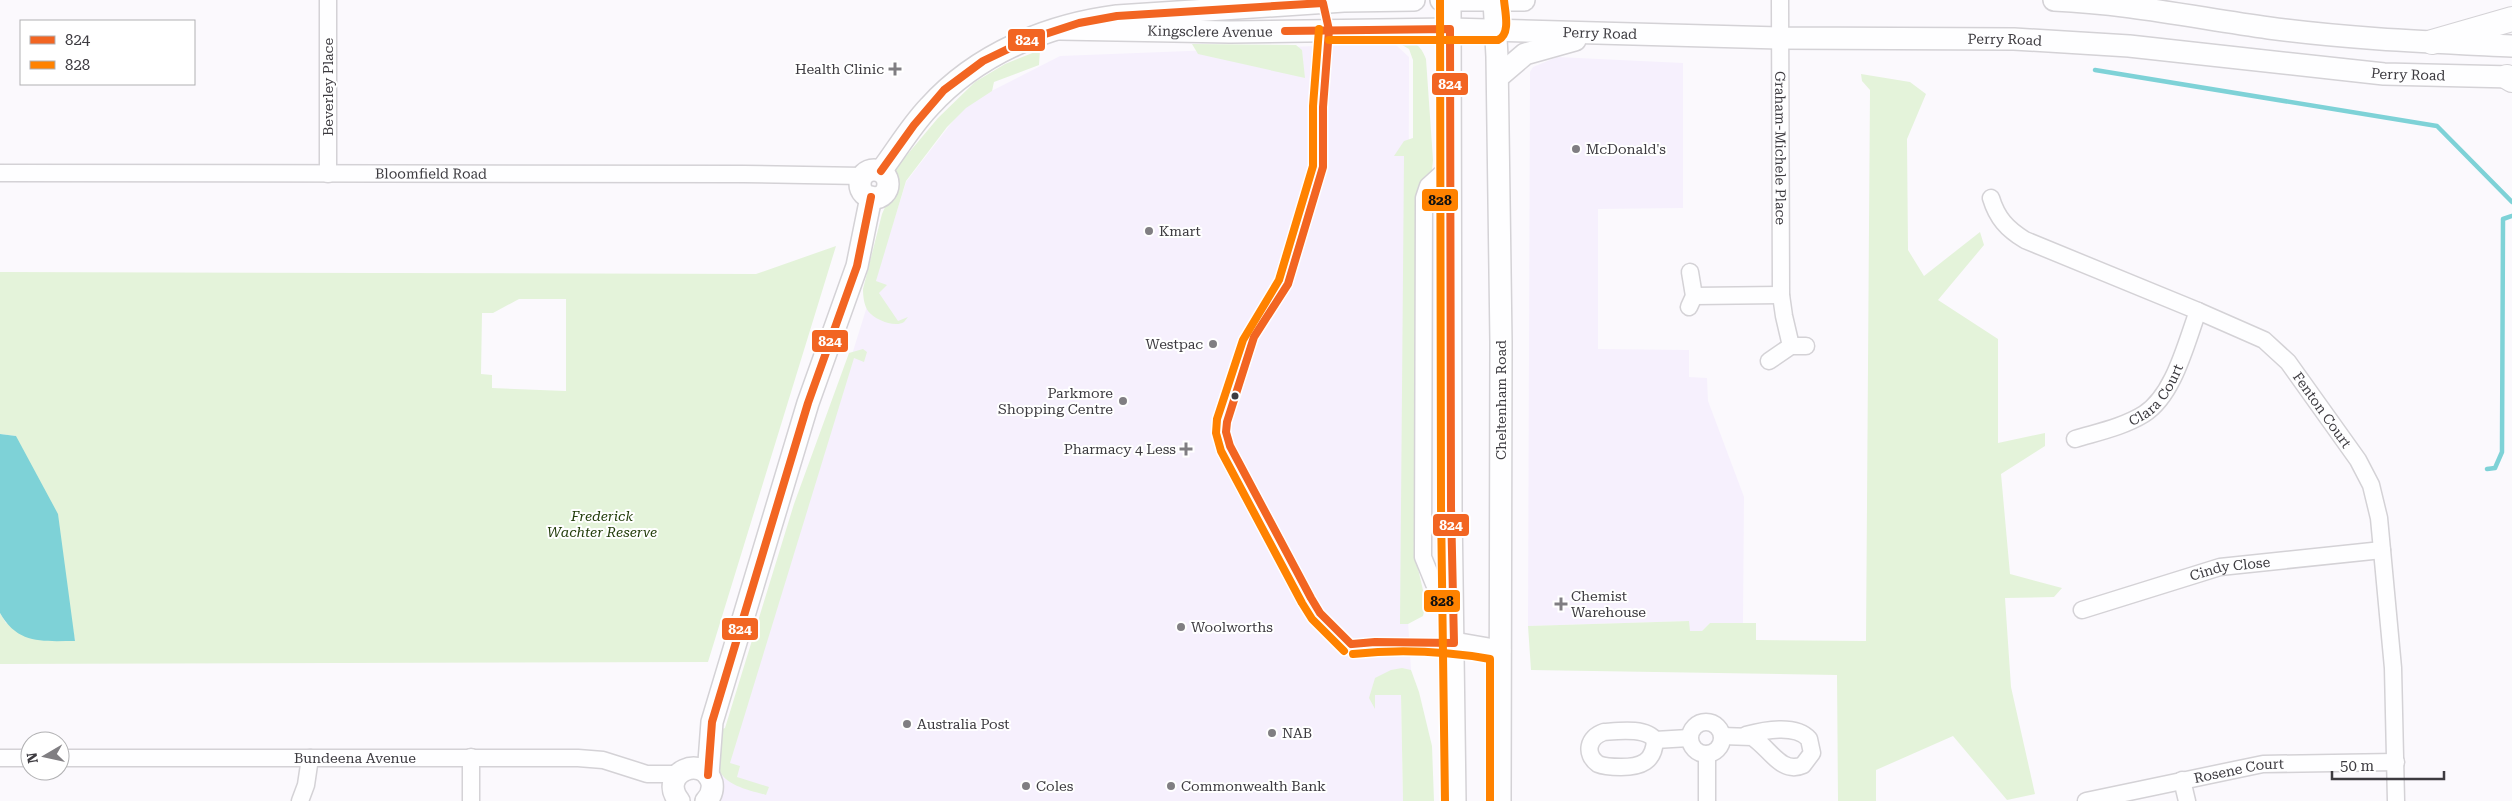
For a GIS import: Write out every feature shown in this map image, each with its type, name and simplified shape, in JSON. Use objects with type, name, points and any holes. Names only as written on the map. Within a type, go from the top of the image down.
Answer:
[{"type":"highway","points":[[2432,42],[2512,19]]},
{"type":"main road","name":"Kingsclere Avenue","points":[[872,174],[923,113],[961,76],[1003,50],[1060,29],[1091,20],[1117,16],[1236,4],[1414,0]]},
{"type":"main road","points":[[1441,0],[1524,0]]},
{"type":"main road","points":[[1450,0],[1456,801]]},
{"type":"main road","name":"Cheltenham Road","points":[[1494,0],[1498,76],[1501,342],[1500,801]]},
{"type":"main road","points":[[2054,0],[2139,7],[2270,28],[2347,37],[2512,46]]},
{"type":"main road","points":[[1322,30],[1323,2]]},
{"type":"main road","points":[[1230,32],[1236,4]]},
{"type":"main road","name":"Kingsclere Avenue","points":[[1060,29],[1230,32],[1450,29]]},
{"type":"main road","name":"Perry Road","points":[[1450,29],[1779,38],[1964,38],[2082,43],[2367,72],[2510,78]]},
{"type":"main road","points":[[1498,76],[1515,61],[1533,50],[1558,43],[1612,33]]},
{"type":"main road","points":[[706,801],[712,788],[684,788],[712,722],[808,403],[857,266],[867,228],[871,197],[878,197],[887,190],[888,180],[872,174]]},
{"type":"main road","points":[[1454,651],[1500,651]]},
{"type":"street","name":"Beverley Place","points":[[328,0],[328,174]]},
{"type":"street","name":"Graham-Michele Place","points":[[1769,360],[1798,346],[1784,316],[1782,295],[1780,0]]},
{"type":"street","points":[[1450,166],[1428,186],[1424,202],[1423,557],[1434,584],[1454,598]]},
{"type":"street","name":"Bloomfield Road","points":[[0,173],[872,174]]},
{"type":"street","name":"Fenton Court","points":[[1991,198],[1997,215],[2004,225],[2025,240],[2264,340],[2288,362],[2365,472],[2376,500],[2382,550],[2393,668],[2396,801]]},
{"type":"street","points":[[1690,272],[1691,301],[1782,295]]},
{"type":"street","name":"Clara Court","points":[[2075,439],[2134,419],[2154,405],[2170,382],[2198,311]]},
{"type":"street","name":"Cindy Close","points":[[2082,610],[2220,567],[2382,550]]},
{"type":"street","points":[[1705,722],[1715,725],[1722,736],[1718,749],[1707,754],[1695,750],[1689,738],[1695,726],[1705,722]]},
{"type":"street","points":[[1722,736],[1746,735]]},
{"type":"street","points":[[1655,740],[1689,738]]},
{"type":"street","points":[[1707,754],[1708,801]]},
{"type":"street","points":[[470,801],[471,757]]},
{"type":"street","name":"Bundeena Avenue","points":[[70,758],[471,757],[593,759],[647,774],[684,788]]},
{"type":"street","points":[[0,758],[20,758]]},
{"type":"street","points":[[300,801],[306,785],[310,758]]},
{"type":"street","name":"Rosene Court","points":[[2086,801],[2263,764],[2396,762]]},
{"type":"street","points":[[2182,780],[2187,801]]},
{"type":"shaded area","name":"Parkmore Shopping Centre","points":[[1343,45],[1396,45],[1409,57],[1408,621],[1411,670],[1401,695],[1403,801],[712,801],[906,182],[966,104],[1060,56]]},
{"type":"shaded area","points":[[1557,57],[1683,63],[1683,208],[1598,209],[1598,349],[1689,350],[1689,377],[1707,378],[1708,401],[1744,497],[1743,623],[1710,623],[1702,631],[1689,631],[1689,621],[1528,626],[1530,72],[1533,67]]},
{"type":"green space","points":[[1399,38],[1416,44],[1422,50],[1426,59],[1433,160],[1432,170],[1417,193],[1416,560],[1426,603],[1423,616],[1408,624],[1400,624],[1404,156],[1394,156],[1404,141],[1413,138],[1413,60],[1409,49],[1397,42]]},
{"type":"green space","points":[[1192,44],[1296,45],[1302,50],[1305,78],[1198,54]]},
{"type":"green space","points":[[1040,50],[1039,65],[994,82],[992,91],[966,108],[947,127],[906,181],[876,281],[887,285],[879,293],[898,321],[908,317],[900,324],[890,324],[875,317],[867,309],[863,289],[882,214],[895,184],[896,168],[938,118],[975,82],[1005,64]]},
{"type":"green space","points":[[1861,74],[1910,82],[1926,94],[1907,139],[1908,250],[1924,276],[1980,232],[1984,245],[1938,300],[1998,339],[1998,443],[2045,433],[2045,446],[2001,474],[2010,574],[2062,588],[2054,597],[2005,598],[2011,687],[2035,794],[2007,800],[1953,736],[1876,770],[1876,801],[1838,801],[1837,675],[1531,670],[1528,626],[1689,621],[1690,631],[1702,631],[1710,623],[1756,623],[1756,640],[1866,641],[1870,90],[1862,81]]},
{"type":"green space","name":"Frederick Wachter Reserve","points":[[836,246],[708,662],[0,664],[0,613],[6,623],[75,641],[69,607],[16,436],[0,434],[0,272],[756,274]],"holes":[[[519,299],[566,299],[566,391],[492,388],[492,375],[481,374],[482,313],[493,313]]]},
{"type":"green space","points":[[863,349],[867,352],[864,362],[854,358],[730,763],[740,766],[737,777],[769,787],[766,795],[731,783],[720,773],[716,758],[718,731],[725,728],[794,504],[849,353]]},
{"type":"green space","points":[[1402,668],[1411,670],[1419,692],[1432,746],[1434,801],[1403,801],[1401,695],[1375,695],[1375,709],[1369,698],[1375,678],[1391,670]]},
{"type":"water","points":[[0,434],[16,436],[58,514],[75,641],[42,641],[23,636],[7,623],[0,613]]},
{"type":"waterway","points":[[2095,70],[2437,126],[2512,202]]},
{"type":"waterway","points":[[2487,469],[2495,468],[2502,452],[2503,219],[2512,216]]},
{"type":"transit line","name":"828","points":[[1440,0],[1441,507],[1445,801]]},
{"type":"transit line","name":"828","points":[[1329,40],[1498,40],[1505,33],[1506,28],[1504,0]]},
{"type":"transit line","name":"824","points":[[881,171],[914,125],[944,90],[983,61],[1027,40],[1079,23],[1117,16],[1323,3],[1329,30],[1323,107],[1323,167],[1288,284],[1254,337],[1227,422],[1226,432],[1230,446],[1311,598],[1320,613],[1351,644]]},
{"type":"transit line","name":"828","points":[[1319,29],[1313,106],[1313,166],[1279,280],[1243,340],[1217,419],[1216,433],[1221,451],[1302,603],[1312,619],[1344,651]]},
{"type":"transit line","name":"824","points":[[1285,31],[1450,29],[1451,507],[1454,643],[1375,642],[1352,644]]},
{"type":"transit line","name":"824","points":[[708,775],[712,722],[808,403],[857,266],[871,197]]},
{"type":"transit line","name":"828","points":[[1353,654],[1422,652],[1490,659],[1490,801]]},
{"type":"place","name":"Health Clinic","points":[[895,69]]},
{"type":"place","name":"McDonald's","points":[[1576,149]]},
{"type":"place","name":"Kmart","points":[[1149,231]]},
{"type":"place","name":"Westpac","points":[[1213,344]]},
{"type":"place","name":"Parkmore Shopping Centre","points":[[1123,401]]},
{"type":"place","name":"Pharmacy 4 Less","points":[[1186,449]]},
{"type":"place","name":"Chemist Warehouse","points":[[1561,604]]},
{"type":"place","name":"Woolworths","points":[[1181,627]]},
{"type":"place","name":"Australia Post","points":[[907,724]]},
{"type":"place","name":"NAB","points":[[1272,733]]},
{"type":"place","name":"Coles","points":[[1026,786]]},
{"type":"place","name":"Commonwealth Bank","points":[[1171,786]]}]
